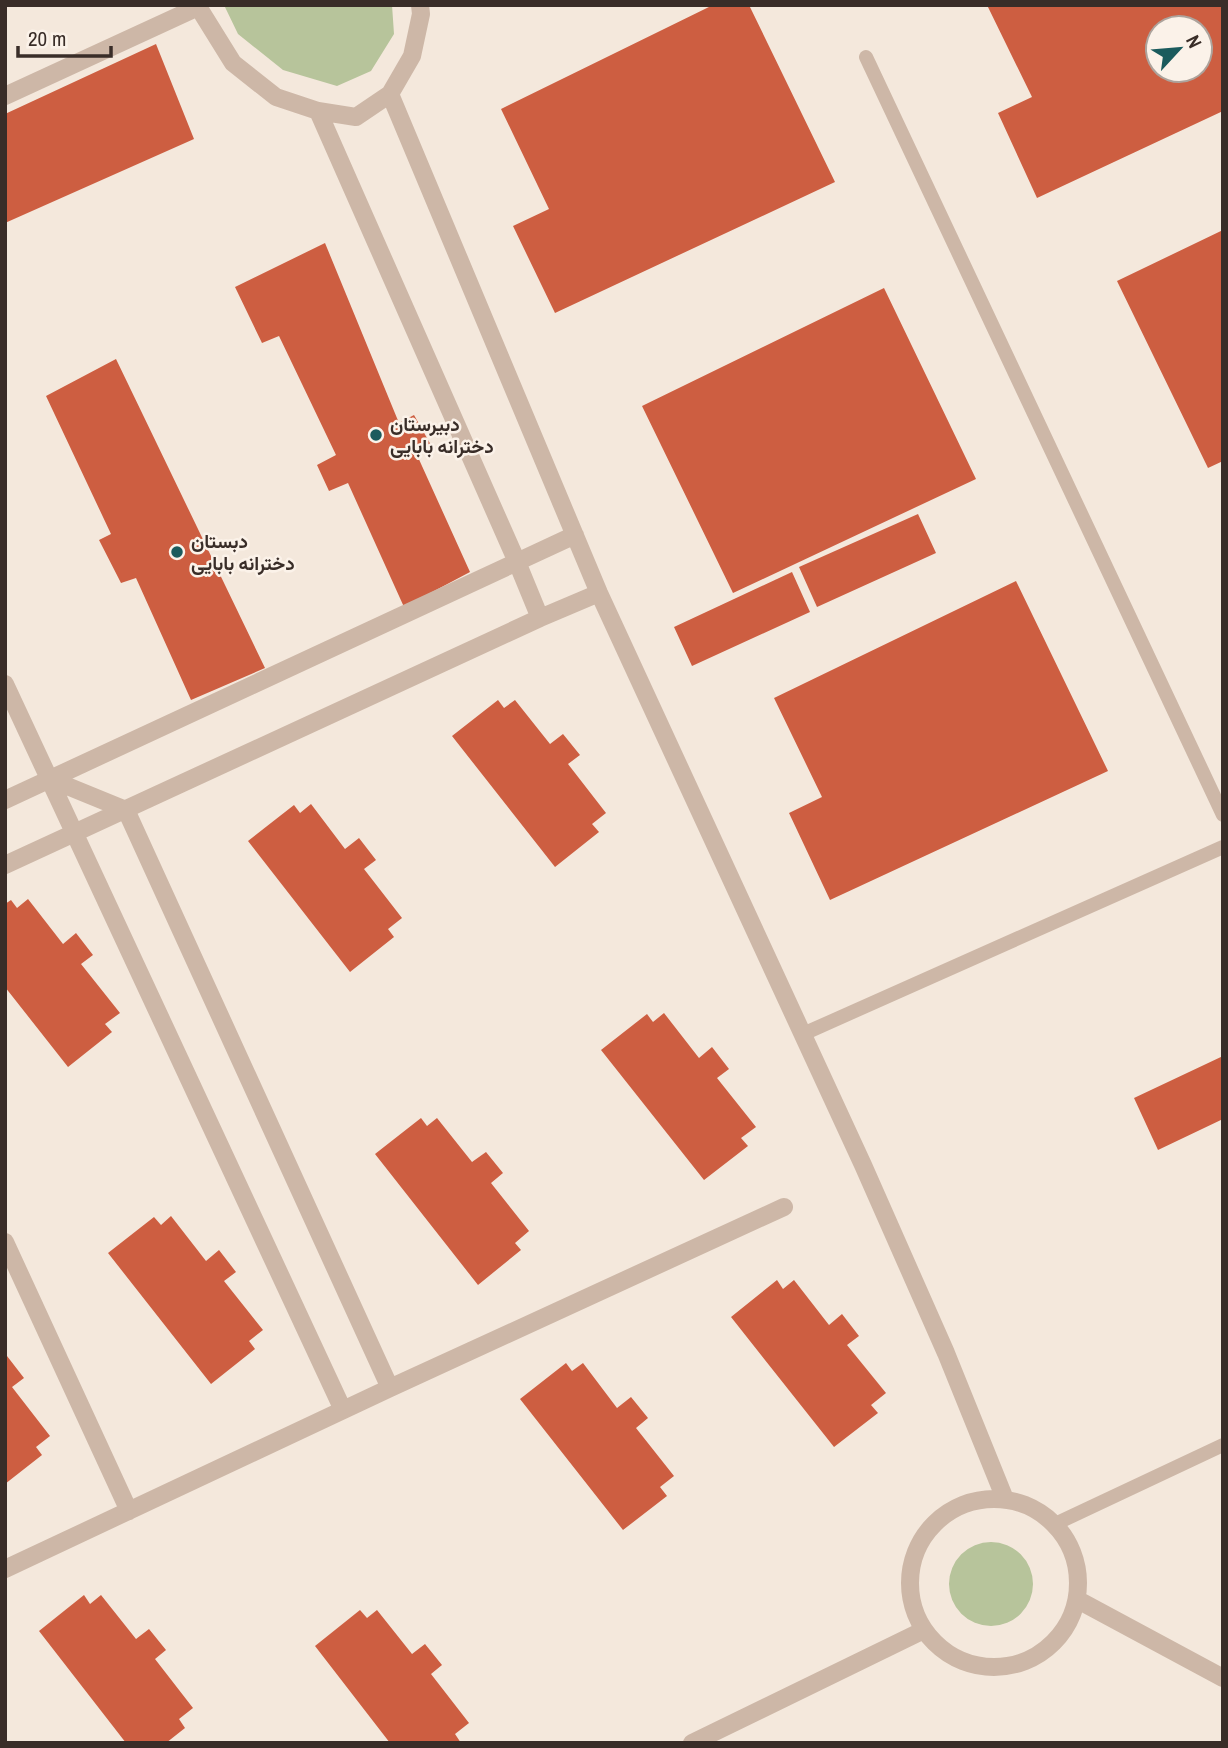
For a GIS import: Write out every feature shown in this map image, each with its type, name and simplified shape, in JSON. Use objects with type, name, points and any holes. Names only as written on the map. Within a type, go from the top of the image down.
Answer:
[{"type":"street","points":[[5,96],[198,6],[233,63],[276,97],[318,111],[356,117],[390,94],[412,56],[421,14],[420,5]]},
{"type":"street","points":[[390,94],[599,593],[863,1165],[946,1353],[1005,1499]]},
{"type":"street","points":[[318,111],[540,618]]},
{"type":"street","points":[[5,800],[575,535]]},
{"type":"street","points":[[5,865],[599,593]]},
{"type":"street","points":[[5,684],[343,1410]]},
{"type":"street","points":[[50,779],[126,810],[390,1388]]},
{"type":"street","points":[[5,1569],[784,1207]]},
{"type":"street","points":[[5,1242],[129,1511]]},
{"type":"street","points":[[1005,1499],[1032,1507],[1055,1524],[1070,1546],[1074,1559],[1078,1573],[1078,1600],[1068,1627],[1049,1649],[1025,1663],[997,1669],[968,1664],[943,1651],[924,1630],[912,1605],[910,1577],[916,1550],[930,1527],[952,1510],[978,1500],[1005,1499]]},
{"type":"street","points":[[1078,1600],[1223,1678]]},
{"type":"street","points":[[692,1743],[924,1630]]},
{"type":"lane","points":[[866,57],[1223,815]]},
{"type":"lane","points":[[803,1034],[1223,847]]},
{"type":"lane","points":[[1055,1524],[1223,1445]]},
{"type":"green space","points":[[224,5],[392,5],[394,34],[371,71],[337,86],[283,70],[238,34]]},
{"type":"green space","points":[[991,1542],[1007,1545],[1021,1554],[1030,1568],[1033,1584],[1030,1600],[1021,1614],[1007,1623],[991,1626],[975,1623],[961,1614],[952,1600],[949,1584],[952,1568],[961,1554],[975,1545]]},
{"type":"building","points":[[713,5],[749,5],[835,182],[555,313],[513,226],[549,209],[501,109]]},
{"type":"building","points":[[987,5],[1223,5],[1223,111],[1037,198],[998,113],[1032,97]]},
{"type":"building","points":[[156,44],[194,139],[5,223],[5,114]]},
{"type":"building","points":[[1223,230],[1223,461],[1208,468],[1117,281]]},
{"type":"building","name":"دبیرستان دخترانه بابایی","points":[[325,243],[399,423],[414,415],[432,447],[417,455],[470,572],[404,607],[348,483],[329,491],[317,465],[336,455],[279,336],[262,343],[235,287]]},
{"type":"building","points":[[884,288],[976,479],[733,593],[642,406]]},
{"type":"building","points":[[116,359],[265,668],[191,700],[136,578],[121,583],[99,540],[111,534],[46,396]]},
{"type":"building","points":[[918,514],[936,553],[817,607],[799,567]]},
{"type":"building","points":[[792,572],[810,612],[692,666],[674,627]]},
{"type":"building","points":[[1016,581],[1108,771],[830,900],[789,813],[822,797],[774,698]]},
{"type":"building","points":[[498,700],[504,708],[515,700],[550,744],[563,734],[580,755],[568,764],[606,813],[592,824],[599,832],[555,867],[452,736]]},
{"type":"building","points":[[311,804],[345,849],[359,838],[376,860],[364,869],[402,918],[388,929],[394,937],[350,972],[248,841],[294,805],[300,813]]},
{"type":"building","points":[[28,899],[63,944],[76,933],[93,955],[81,964],[120,1013],[105,1024],[112,1032],[68,1067],[5,987],[5,904],[11,900],[17,908]]},
{"type":"building","points":[[664,1013],[699,1058],[712,1047],[729,1069],[717,1078],[756,1127],[741,1138],[748,1146],[704,1180],[601,1050],[647,1014],[653,1022]]},
{"type":"building","points":[[1223,1056],[1223,1119],[1158,1150],[1134,1098]]},
{"type":"building","points":[[421,1118],[427,1126],[437,1118],[472,1162],[486,1152],[503,1173],[491,1183],[529,1231],[515,1243],[521,1250],[478,1285],[375,1154]]},
{"type":"building","points":[[171,1216],[206,1261],[219,1250],[236,1272],[224,1281],[263,1330],[249,1341],[255,1349],[211,1384],[108,1253],[154,1217],[161,1225]]},
{"type":"building","points":[[777,1280],[783,1289],[794,1280],[829,1325],[842,1314],[859,1336],[847,1345],[886,1393],[871,1405],[878,1413],[834,1447],[731,1317]]},
{"type":"building","points":[[7,1356],[24,1378],[12,1387],[50,1436],[36,1447],[42,1455],[5,1484],[5,1357]]},
{"type":"building","points":[[566,1363],[572,1371],[583,1363],[617,1408],[631,1397],[648,1418],[636,1428],[674,1476],[660,1487],[667,1496],[623,1530],[520,1399]]},
{"type":"building","points":[[84,1595],[90,1604],[101,1595],[136,1639],[149,1629],[166,1650],[155,1659],[193,1708],[179,1719],[185,1728],[166,1743],[126,1743],[39,1631]]},
{"type":"building","points":[[360,1610],[367,1618],[377,1610],[412,1654],[425,1644],[442,1665],[431,1674],[469,1723],[455,1734],[461,1743],[390,1743],[315,1646]]},
{"type":"place","name":"دبیرستان دخترانه بابایی","points":[[376,435]]},
{"type":"place","name":"دبستان دخترانه بابایی","points":[[177,552]]}]
